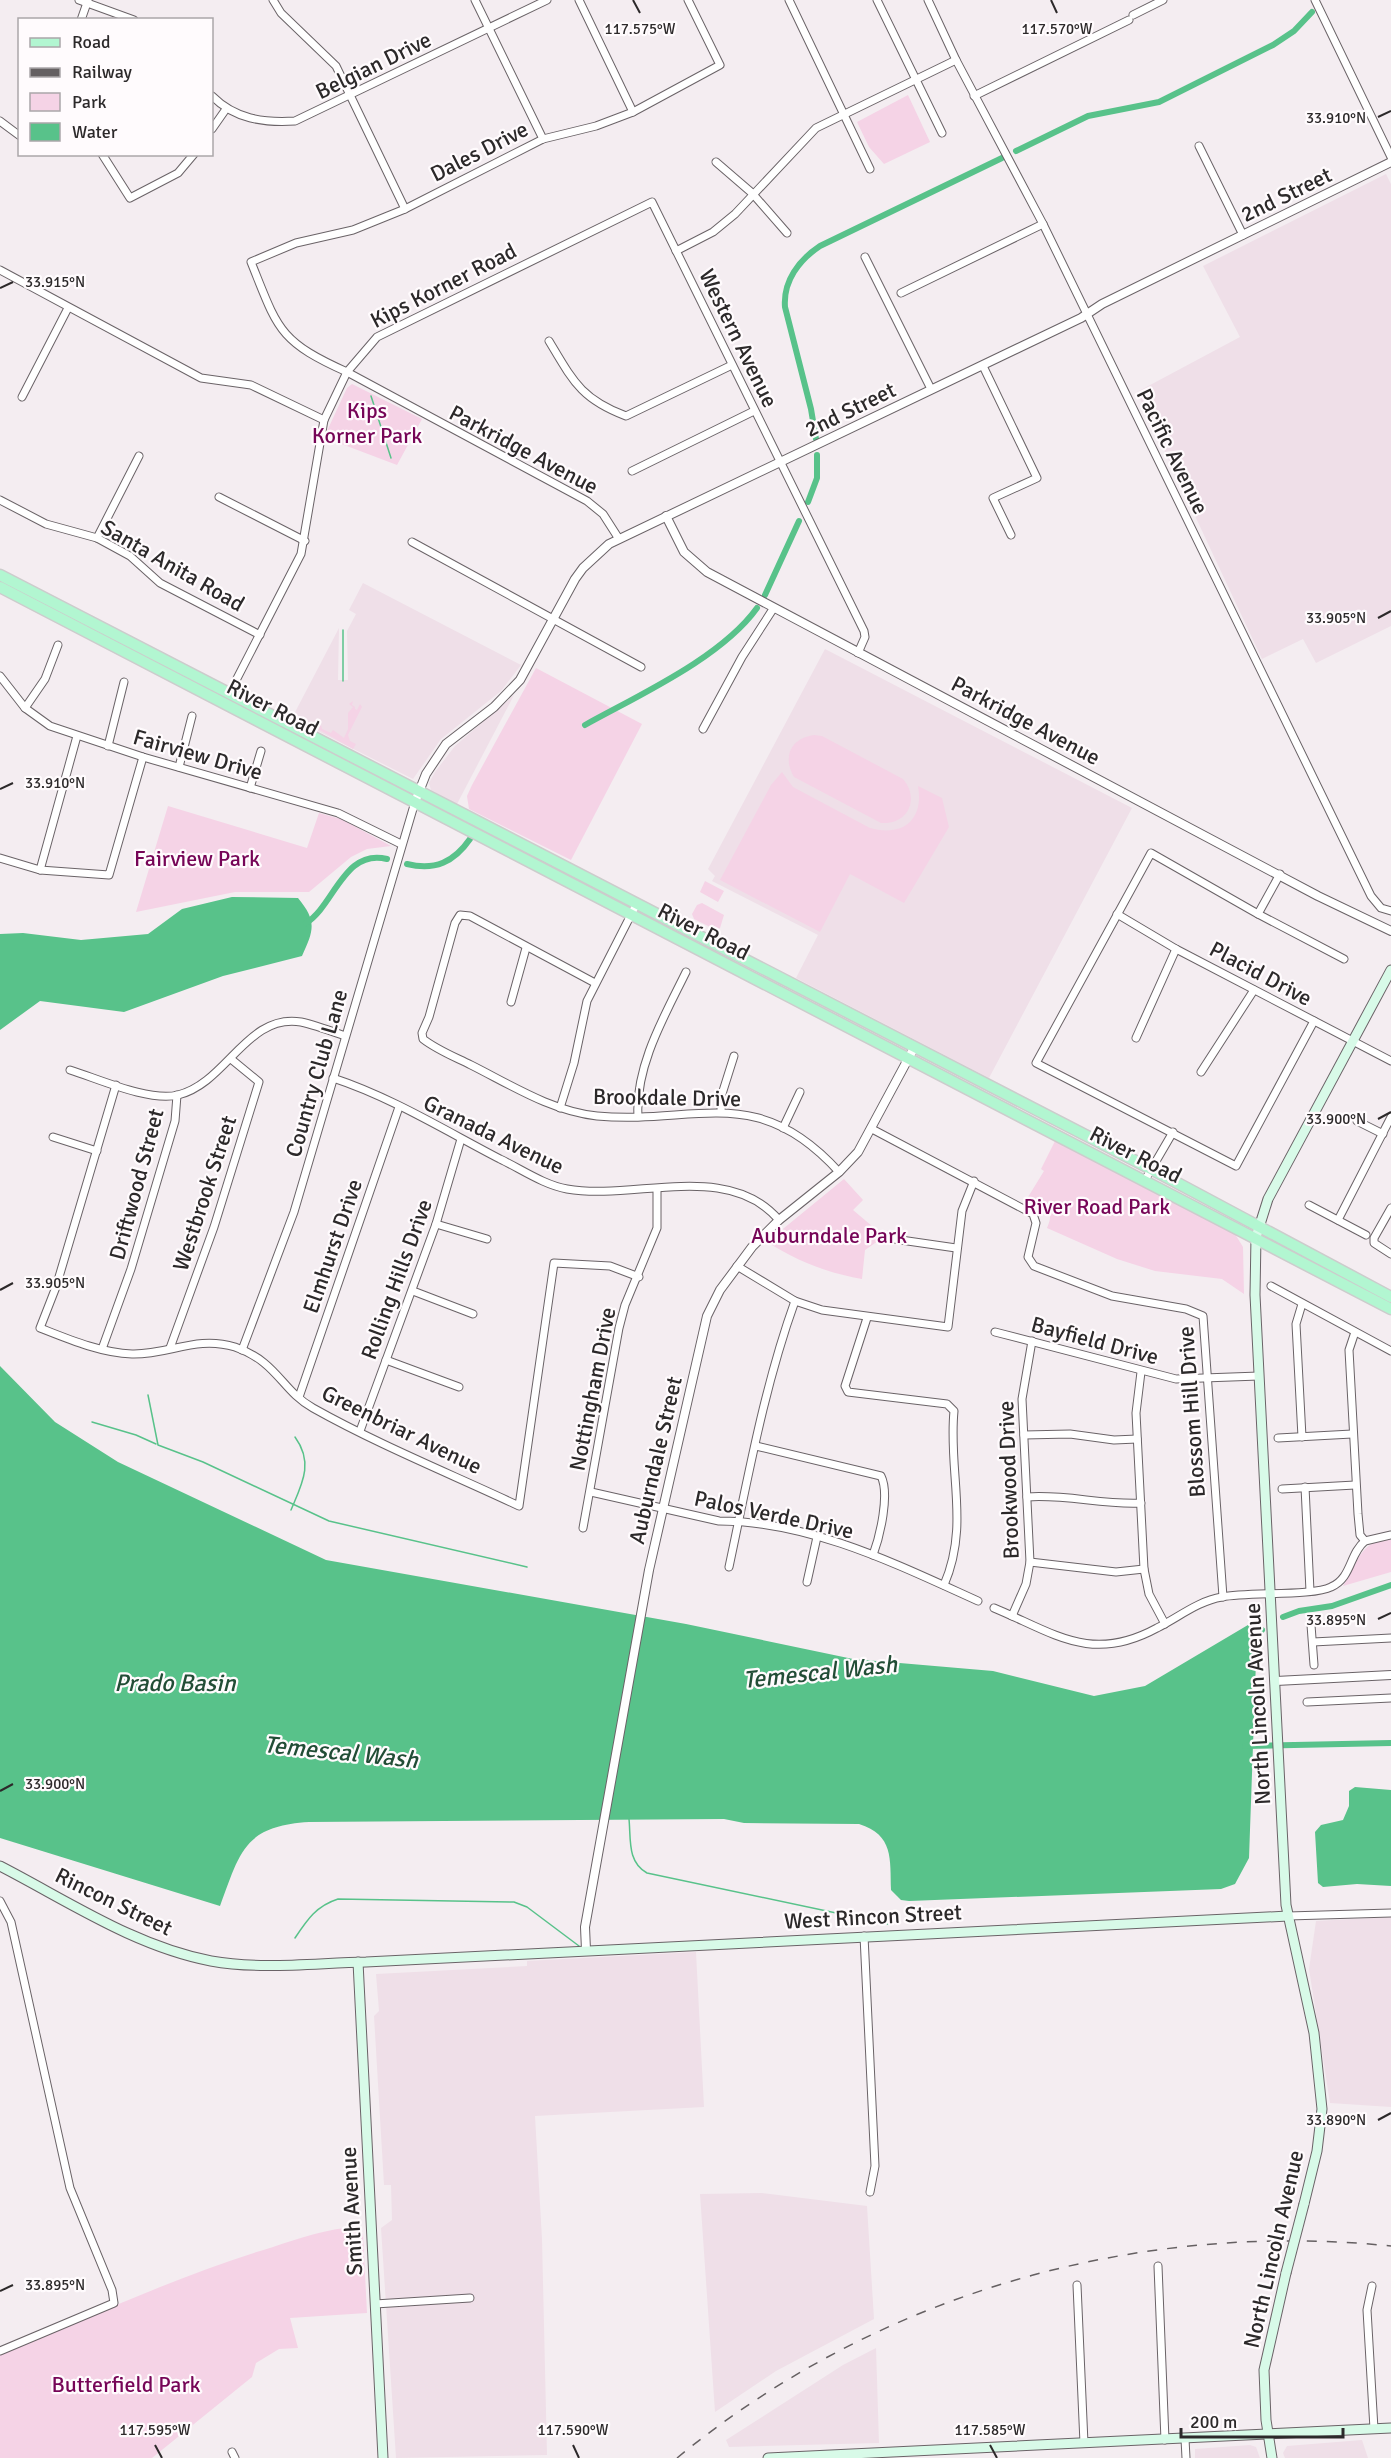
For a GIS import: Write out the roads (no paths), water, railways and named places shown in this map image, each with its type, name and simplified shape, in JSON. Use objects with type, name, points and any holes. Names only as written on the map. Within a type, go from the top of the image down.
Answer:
[{"type":"main road","name":"River Road","points":[[0,575],[229,694],[417,797]]},
{"type":"main road","name":"River Road","points":[[0,587],[417,797],[911,1053],[1145,1180],[1391,1297]]},
{"type":"main road","name":"North Lincoln Avenue","points":[[1272,2458],[1267,2435],[1264,2370],[1317,2151],[1322,2109],[1314,2033],[1288,1916],[1259,1376],[1256,1232],[1268,1199],[1391,970]]},
{"type":"main road","name":"River Road","points":[[911,1053],[1153,1170],[1391,1309]]},
{"type":"main road","name":"Rincon Street","points":[[0,1866],[136,1938],[184,1955],[249,1964],[358,1962]]},
{"type":"main road","name":"West Rincon Street","points":[[358,1962],[1288,1916]]},
{"type":"main road","name":"Smith Avenue","points":[[358,1962],[383,2458]]},
{"type":"main road","points":[[768,2458],[1391,2428]]},
{"type":"street","points":[[273,0],[281,13],[336,66],[405,209]]},
{"type":"street","points":[[475,0],[543,139]]},
{"type":"street","name":"Belgian Drive","points":[[213,97],[226,109],[270,123],[295,121],[547,0]]},
{"type":"street","points":[[579,0],[633,112]]},
{"type":"street","name":"Dales Drive","points":[[251,262],[296,243],[353,230],[405,209],[543,139],[596,126],[633,112],[720,65],[688,0]]},
{"type":"street","points":[[789,0],[870,169]]},
{"type":"street","points":[[877,0],[942,133]]},
{"type":"street","name":"Pacific Avenue","points":[[928,0],[974,96],[1043,224],[1371,896],[1381,908],[1391,911]]},
{"type":"street","points":[[974,96],[1163,0]]},
{"type":"street","points":[[1315,0],[1391,157]]},
{"type":"street","points":[[81,18],[85,1],[129,18]]},
{"type":"street","points":[[676,251],[714,232],[735,214],[816,128],[845,116],[956,60]]},
{"type":"street","points":[[213,128],[226,109]]},
{"type":"street","points":[[0,121],[18,134]]},
{"type":"street","points":[[1199,146],[1243,235]]},
{"type":"street","points":[[103,156],[129,198],[178,173],[192,156]]},
{"type":"street","points":[[716,162],[752,194],[787,233]]},
{"type":"street","name":"2nd Street","points":[[417,797],[426,774],[446,744],[515,687],[583,568],[619,539],[983,366],[1086,315],[1102,304],[1391,162]]},
{"type":"street","name":"Western Avenue","points":[[652,202],[864,631],[865,637],[858,653]]},
{"type":"street","name":"Kips Korner Road","points":[[229,694],[296,566],[305,542],[324,420],[346,372],[376,337],[409,318],[652,202]]},
{"type":"street","points":[[901,292],[1043,224]]},
{"type":"street","points":[[865,257],[931,389]]},
{"type":"street","name":"Parkridge Avenue","points":[[251,262],[275,323],[308,355],[346,372],[587,501],[603,514],[619,539]]},
{"type":"street","points":[[0,270],[201,378],[251,385],[324,420]]},
{"type":"street","points":[[22,397],[68,308]]},
{"type":"street","points":[[549,341],[584,394],[605,408],[626,416],[732,364]]},
{"type":"street","points":[[983,366],[1037,478],[993,498],[1011,535]]},
{"type":"street","points":[[632,471],[754,411]]},
{"type":"street","points":[[97,538],[139,456]]},
{"type":"street","points":[[219,497],[305,542]]},
{"type":"street","name":"Santa Anita Road","points":[[0,500],[46,524],[97,538],[130,556],[160,583],[260,635]]},
{"type":"street","name":"Parkridge Avenue","points":[[666,516],[684,552],[699,567],[769,607],[1318,896],[1391,930]]},
{"type":"street","points":[[412,543],[641,667]]},
{"type":"street","points":[[703,729],[769,607]]},
{"type":"street","points":[[25,708],[45,679],[58,645]]},
{"type":"street","name":"Fairview Drive","points":[[0,676],[25,708],[50,726],[143,757],[338,813],[401,844]]},
{"type":"street","points":[[108,746],[124,682]]},
{"type":"street","points":[[179,767],[192,716]]},
{"type":"street","points":[[40,870],[77,736]]},
{"type":"street","points":[[250,788],[261,751]]},
{"type":"street","points":[[0,858],[40,870],[109,875],[143,757]]},
{"type":"street","name":"Country Club Lane","points":[[242,1350],[294,1212],[401,844],[417,797]]},
{"type":"street","points":[[1314,1021],[1236,1166],[1036,1063],[1151,853],[1258,915],[1344,959]]},
{"type":"street","points":[[1258,915],[1280,874]]},
{"type":"street","points":[[560,1108],[574,1063],[583,1015],[595,983],[633,910]]},
{"type":"street","name":"Placid Drive","points":[[1117,914],[1176,949],[1391,1061]]},
{"type":"street","name":"Brookdale Drive","points":[[526,948],[470,916],[460,915],[454,923],[429,1017],[422,1033],[423,1039],[560,1108],[597,1116],[742,1113],[783,1128],[810,1144],[839,1172]]},
{"type":"street","points":[[510,1002],[526,948],[595,983]]},
{"type":"street","points":[[1136,1038],[1176,949]]},
{"type":"street","points":[[638,1116],[642,1077],[648,1056],[686,972]]},
{"type":"street","points":[[1201,1072],[1254,990]]},
{"type":"street","points":[[70,1070],[148,1094],[177,1095],[207,1083],[258,1031],[278,1024],[299,1022],[345,1036]]},
{"type":"street","name":"Auburndale Street","points":[[585,1950],[585,1927],[662,1509],[704,1325],[715,1299],[737,1266],[779,1220],[839,1172],[858,1152],[911,1053]]},
{"type":"street","points":[[721,1112],[722,1094],[734,1056]]},
{"type":"street","name":"Westbrook Street","points":[[170,1348],[214,1227],[259,1082],[231,1059]]},
{"type":"street","name":"Granada Avenue","points":[[333,1078],[367,1089],[461,1139],[563,1188],[597,1193],[686,1186],[733,1190],[763,1203],[779,1220]]},
{"type":"street","points":[[53,1137],[97,1151],[116,1085]]},
{"type":"street","points":[[783,1128],[800,1092]]},
{"type":"street","name":"Driftwood Street","points":[[102,1349],[141,1235],[175,1121],[177,1095]]},
{"type":"street","name":"Elmhurst Drive","points":[[299,1396],[399,1107]]},
{"type":"street","points":[[1338,1220],[1391,1117]]},
{"type":"street","points":[[1357,1121],[1383,1134]]},
{"type":"street","name":"Blossom Hill Drive","points":[[872,1129],[1033,1214],[1036,1223],[1028,1257],[1034,1266],[1112,1296],[1202,1314],[1205,1324],[1223,1597]]},
{"type":"street","points":[[1145,1180],[1153,1170],[1173,1132]]},
{"type":"street","name":"Rolling Hills Drive","points":[[360,1431],[436,1224],[461,1139]]},
{"type":"street","name":"Greenbriar Avenue","points":[[97,1151],[56,1287],[40,1328],[102,1349],[131,1354],[206,1343],[242,1350],[273,1368],[311,1407],[519,1506],[554,1263],[610,1266],[639,1276]]},
{"type":"street","points":[[737,1266],[795,1301],[822,1310],[867,1318],[948,1327],[962,1211],[974,1182]]},
{"type":"street","name":"Nottingham Drive","points":[[583,1528],[619,1328],[625,1305],[657,1228],[657,1189]]},
{"type":"street","points":[[1309,1205],[1366,1235]]},
{"type":"street","points":[[1391,1208],[1374,1238],[1374,1244],[1391,1254]]},
{"type":"street","points":[[436,1224],[487,1239]]},
{"type":"street","points":[[887,1238],[956,1248]]},
{"type":"street","points":[[1271,1286],[1391,1351]]},
{"type":"street","points":[[413,1290],[473,1314]]},
{"type":"street","points":[[729,1567],[785,1329],[795,1301]]},
{"type":"street","points":[[1302,1304],[1296,1324],[1302,1437]]},
{"type":"street","points":[[867,1318],[845,1386],[848,1392],[947,1404],[954,1411],[959,1515],[955,1548],[944,1586]]},
{"type":"street","name":"Bayfield Drive","points":[[995,1332],[1141,1372],[1176,1379],[1259,1376]]},
{"type":"street","points":[[1355,1332],[1349,1350],[1352,1434],[1360,1535],[1365,1541]]},
{"type":"street","name":"Brookwood Drive","points":[[1012,1616],[1026,1584],[1030,1562],[1024,1381],[1032,1341]]},
{"type":"street","points":[[386,1360],[459,1387]]},
{"type":"street","points":[[1141,1372],[1137,1388],[1137,1439],[1144,1569],[1149,1593],[1165,1624]]},
{"type":"street","points":[[1024,1435],[1070,1434],[1114,1440],[1137,1439]]},
{"type":"street","points":[[1278,1438],[1352,1434]]},
{"type":"street","points":[[756,1446],[881,1476],[884,1484],[881,1529],[873,1555]]},
{"type":"street","points":[[1282,1489],[1355,1485]]},
{"type":"street","points":[[1305,1487],[1310,1590]]},
{"type":"street","name":"Palos Verde Drive","points":[[591,1492],[719,1521],[739,1521],[817,1537],[873,1555],[978,1600]]},
{"type":"street","points":[[1027,1497],[1066,1496],[1107,1504],[1141,1503]]},
{"type":"street","points":[[994,1608],[1045,1633],[1088,1645],[1122,1642],[1165,1624],[1194,1606],[1223,1597],[1330,1588],[1345,1577],[1354,1554],[1365,1541],[1391,1535]]},
{"type":"street","points":[[807,1582],[817,1537]]},
{"type":"street","points":[[1030,1562],[1116,1572],[1144,1569]]},
{"type":"street","points":[[1311,1625],[1314,1665]]},
{"type":"street","points":[[1312,1642],[1391,1638]]},
{"type":"street","points":[[1276,1681],[1391,1675]]},
{"type":"street","points":[[1307,1702],[1391,1698]]},
{"type":"street","points":[[0,1901],[11,1922],[70,2188],[112,2290],[114,2303],[0,2351]]},
{"type":"street","name":"West Rincon Street","points":[[1288,1916],[1391,1912]]},
{"type":"street","points":[[864,1936],[875,2166],[870,2192]]},
{"type":"street","points":[[1158,2266],[1165,2440]]},
{"type":"street","points":[[1077,2285],[1084,2443]]},
{"type":"street","points":[[1372,2286],[1367,2310],[1374,2429]]},
{"type":"street","points":[[375,2304],[470,2298]]},
{"type":"street","points":[[1185,2439],[1186,2458]]},
{"type":"water","points":[[232,897],[298,898],[308,913],[312,926],[302,956],[223,976],[124,1012],[40,1001],[0,1030],[0,934],[23,933],[81,940],[148,934],[182,909]]},
{"type":"water","name":"Prado Basin","points":[[0,1366],[55,1422],[118,1462],[326,1560],[686,1624],[853,1659],[993,1671],[1094,1696],[1145,1686],[1253,1622],[1259,1642],[1256,1661],[1249,1858],[1235,1884],[1221,1889],[909,1901],[901,1900],[891,1890],[890,1858],[884,1842],[879,1835],[859,1824],[744,1823],[724,1819],[309,1822],[270,1829],[257,1836],[240,1857],[220,1906],[0,1838]]},
{"type":"water","points":[[1355,1787],[1391,1790],[1391,1886],[1357,1884],[1323,1887],[1318,1883],[1315,1832],[1321,1825],[1343,1820],[1349,1806],[1349,1791]]},
{"type":"waterway","points":[[1016,151],[1088,116],[1159,102],[1273,45],[1294,31],[1312,12]]},
{"type":"waterway","points":[[816,439],[811,409],[785,307],[787,288],[794,272],[805,258],[820,246],[1002,158]]},
{"type":"waterway","points":[[371,396],[391,458]]},
{"type":"waterway","points":[[808,502],[817,478],[817,455]]},
{"type":"waterway","points":[[765,595],[799,521]]},
{"type":"waterway","points":[[585,725],[654,688],[701,659],[723,643],[757,608]]},
{"type":"waterway","points":[[343,630],[343,681]]},
{"type":"waterway","points":[[407,864],[426,866],[443,863],[457,854],[470,839]]},
{"type":"waterway","points":[[306,923],[316,915],[350,870],[360,862],[372,858],[387,859]]},
{"type":"waterway","points":[[148,1395],[158,1445],[203,1462],[329,1521],[527,1567]]},
{"type":"waterway","points":[[92,1422],[136,1435],[156,1444]]},
{"type":"waterway","points":[[291,1510],[302,1482],[305,1465],[301,1447],[295,1437]]},
{"type":"waterway","points":[[1283,1617],[1299,1611],[1332,1606],[1391,1585]]},
{"type":"waterway","points":[[1250,1638],[1262,1630]]},
{"type":"waterway","name":"Temescal Wash","points":[[1245,1746],[1391,1743]]},
{"type":"waterway","points":[[629,1819],[633,1856],[636,1863],[647,1873],[888,1924]]},
{"type":"waterway","points":[[295,1938],[318,1910],[338,1899],[514,1902],[527,1907],[579,1946]]},
{"type":"railway","points":[[677,2458],[755,2401],[837,2352],[923,2312],[1013,2281],[1105,2258],[1200,2245],[1295,2241],[1391,2246]]},
{"type":"park label","name":"Kips Korner Park","points":[[367,422]]},
{"type":"park label","name":"Fairview Park","points":[[197,858]]},
{"type":"park label","name":"River Road Park","points":[[1097,1206]]},
{"type":"park label","name":"Auburndale Park","points":[[829,1235]]},
{"type":"park label","name":"Butterfield Park","points":[[126,2384]]}]
